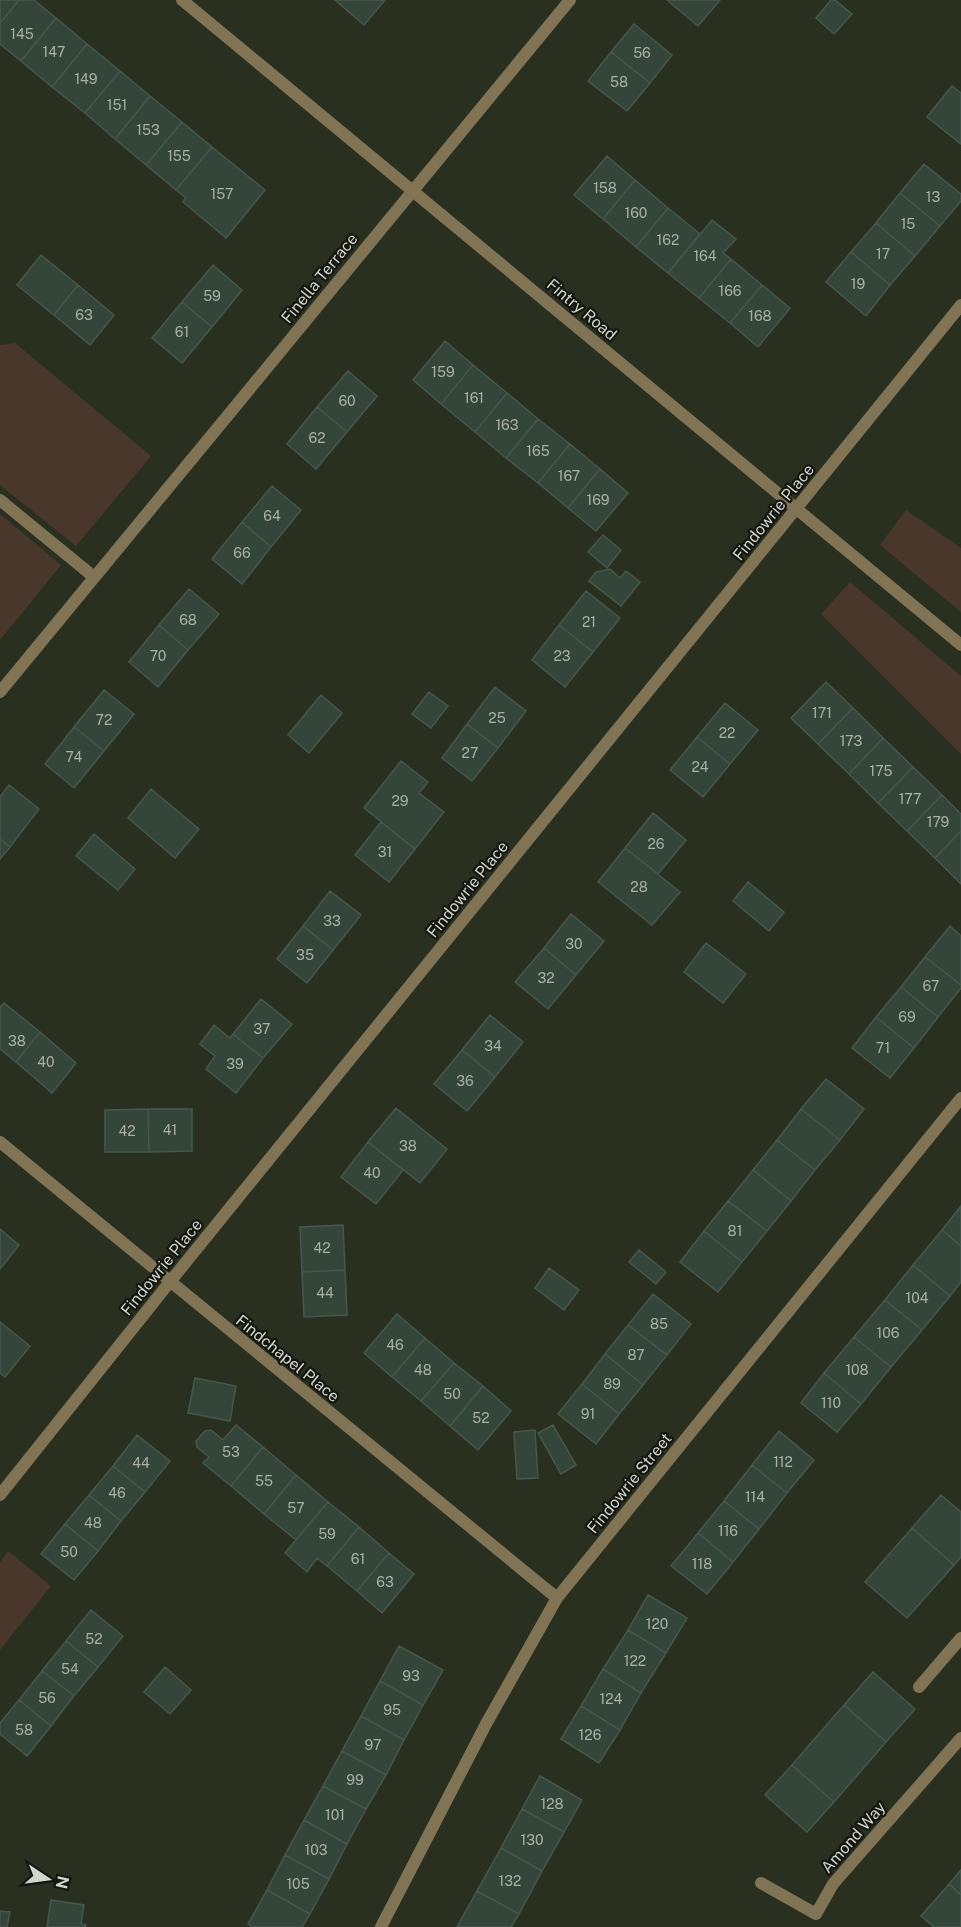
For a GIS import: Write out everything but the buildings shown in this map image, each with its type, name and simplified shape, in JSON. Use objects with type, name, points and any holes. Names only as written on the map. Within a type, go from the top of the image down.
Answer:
[{"type":"street","name":"Fintry Road","points":[[182,0],[961,645]]},
{"type":"street","name":"Finella Terrace","points":[[0,692],[570,0]]},
{"type":"street","name":"Findowrie Place","points":[[0,1495],[961,305]]},
{"type":"street","points":[[0,500],[94,577]]},
{"type":"street","name":"Findowrie Street","points":[[381,1927],[486,1724],[557,1598],[961,1098]]},
{"type":"street","name":"Findchapel Place","points":[[0,1142],[169,1283],[557,1598]]},
{"type":"street","points":[[919,1687],[961,1638]]},
{"type":"street","name":"Amond Way","points":[[761,1884],[816,1914],[833,1884],[961,1738]]},
{"type":"shaded area","points":[[15,343],[151,456],[76,546],[0,485],[0,345]]},
{"type":"shaded area","points":[[906,510],[961,548],[961,612],[880,545]]},
{"type":"shaded area","points":[[0,514],[61,565],[0,640]]},
{"type":"shaded area","points":[[850,582],[961,676],[961,754],[821,614]]},
{"type":"shaded area","points":[[8,1551],[51,1586],[0,1650],[0,1562]]}]
